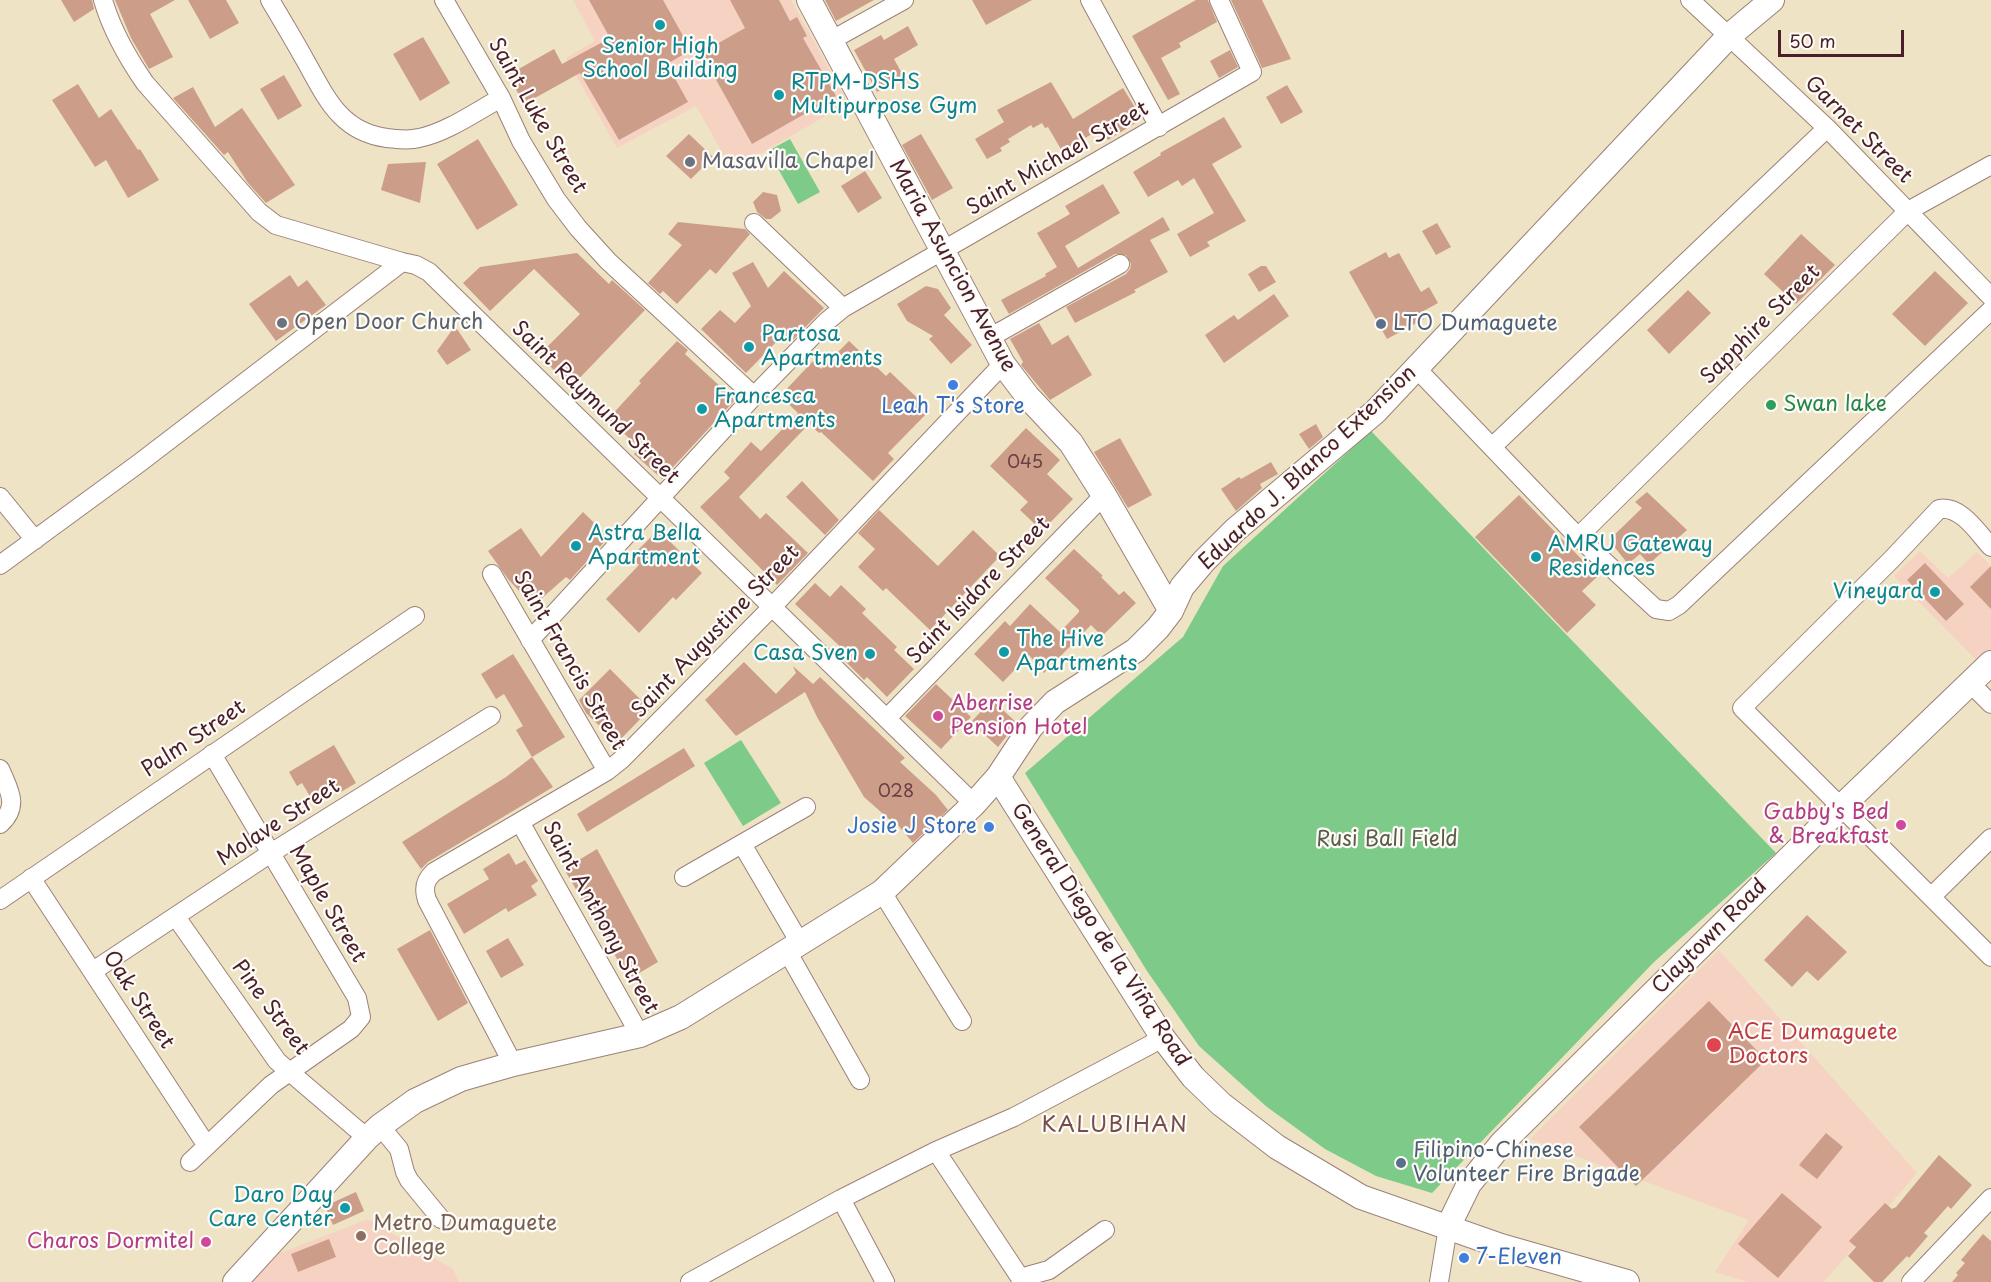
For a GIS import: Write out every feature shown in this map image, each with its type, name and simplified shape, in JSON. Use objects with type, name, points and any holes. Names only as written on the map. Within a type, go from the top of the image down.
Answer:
[{"type":"street","name":"Saint Raymund Street","points":[[103,0],[115,35],[145,83],[259,212],[276,225],[416,265],[429,272],[974,804]]},
{"type":"street","points":[[270,0],[328,102],[346,122],[358,130],[377,137],[403,140],[420,138],[437,132],[501,99]]},
{"type":"street","name":"Saint Luke Street","points":[[444,0],[501,99],[521,141],[556,199],[578,228],[608,261],[754,396]]},
{"type":"street","name":"Maria Asuncion Avenue","points":[[808,0],[1003,364],[1028,397],[1071,443],[1104,495],[1170,611]]},
{"type":"street","points":[[830,41],[904,0]]},
{"type":"street","points":[[1090,0],[1159,127]]},
{"type":"street","name":"Saint Michael Street","points":[[530,640],[754,396],[826,322],[843,308],[1252,72],[1219,0]]},
{"type":"street","name":"Garnet Street","points":[[1690,0],[1827,128],[1991,297]]},
{"type":"street","name":"Eduardo J. Blanco Extension","points":[[235,1282],[374,1132],[415,1101],[461,1079],[513,1064],[640,1035],[681,1017],[882,892],[974,804],[998,777],[1031,727],[1055,702],[1136,650],[1158,628],[1182,587],[1204,561],[1235,530],[1363,423],[1417,369],[1729,36],[1772,0]]},
{"type":"street","points":[[1492,447],[1827,128]]},
{"type":"street","name":"Sapphire Street","points":[[1578,537],[1908,212],[1991,165]]},
{"type":"street","points":[[754,223],[843,308]]},
{"type":"street","points":[[0,565],[402,262]]},
{"type":"street","points":[[989,338],[1120,264]]},
{"type":"street","points":[[1417,369],[1578,537],[1656,609],[1669,611],[1688,597],[1991,310]]},
{"type":"street","name":"Saint Augustine Street","points":[[513,1064],[427,900],[425,885],[428,878],[434,872],[607,771],[634,748],[772,607],[1003,364]]},
{"type":"street","name":"Saint Isidore Street","points":[[887,718],[1104,495]]},
{"type":"street","points":[[0,497],[35,540]]},
{"type":"street","points":[[1991,547],[1961,515],[1949,508],[1939,509],[1742,708],[1991,957]]},
{"type":"street","name":"Saint Francis Street","points":[[492,574],[607,771]]},
{"type":"street","name":"Palm Street","points":[[0,900],[415,616]]},
{"type":"street","name":"Claytown Road","points":[[1448,1227],[1469,1184],[1502,1143],[1840,807],[1991,663]]},
{"type":"street","points":[[1970,683],[1991,704]]},
{"type":"street","name":"Molave Street","points":[[93,971],[271,853],[491,716]]},
{"type":"street","name":"Maple Street","points":[[212,754],[357,998],[361,1017],[351,1029],[288,1072]]},
{"type":"street","points":[[0,769],[12,801],[7,818],[0,824]]},
{"type":"street","name":"General Diego de la Viña Road","points":[[998,777],[1163,1038],[1192,1077],[1221,1104],[1277,1147],[1361,1197],[1501,1246],[1627,1282]]},
{"type":"street","points":[[684,877],[807,807]]},
{"type":"street","name":"Saint Anthony Street","points":[[520,822],[640,1035]]},
{"type":"street","points":[[1931,897],[1991,838]]},
{"type":"street","points":[[742,844],[860,1080]]},
{"type":"street","name":"Oak Street","points":[[32,878],[207,1146]]},
{"type":"street","points":[[882,892],[962,1021]]},
{"type":"street","name":"Pine Street","points":[[176,917],[267,1048],[288,1072],[399,1149],[409,1180],[441,1219]]},
{"type":"street","points":[[690,1282],[841,1199],[936,1151],[1014,1117],[1163,1038]]},
{"type":"street","points":[[190,1162],[271,1084],[288,1072]]},
{"type":"street","points":[[936,1151],[1021,1280],[1048,1270],[1105,1230]]},
{"type":"street","points":[[1911,1282],[1991,1198]]},
{"type":"street","points":[[841,1199],[885,1282]]},
{"type":"street","points":[[1439,1282],[1448,1227]]},
{"type":"shaded area","points":[[573,0],[791,0],[848,103],[732,170],[696,106],[617,148],[566,58],[595,41]]},
{"type":"shaded area","points":[[1920,551],[1948,578],[1977,552],[1991,566],[1991,650],[1978,662],[1894,576]]},
{"type":"shaded area","name":"ACE Dumaguete Doctors","points":[[1719,950],[1917,1173],[1824,1282],[1748,1282],[1715,1272],[1749,1220],[1530,1139]]},
{"type":"shaded area","name":"Metro Dumaguete College","points":[[368,1219],[453,1269],[459,1282],[251,1282],[280,1253]]},
{"type":"green space","points":[[790,139],[820,192],[798,204],[768,151]]},
{"type":"green space","name":"Rusi Ball Field","points":[[1371,431],[1776,853],[1654,962],[1432,1193],[1376,1176],[1325,1149],[1267,1107],[1199,1046],[1147,971],[1025,773],[1183,637],[1223,566]]},
{"type":"green space","points":[[741,740],[781,803],[743,826],[704,763]]},
{"type":"building","points":[[61,0],[92,0],[94,9],[74,22]]},
{"type":"building","points":[[115,0],[175,0],[150,14],[173,57],[149,69],[131,38]]},
{"type":"building","points":[[188,0],[226,0],[239,23],[210,39]]},
{"type":"building","points":[[589,0],[663,0],[691,50],[667,64],[688,102],[619,140],[580,73],[524,104],[508,75],[554,49],[562,64],[610,38]]},
{"type":"building","points":[[730,0],[779,0],[790,21],[797,17],[807,36],[803,38],[836,96],[752,144],[701,53],[745,28]]},
{"type":"building","points":[[825,0],[874,0],[836,21]]},
{"type":"building","points":[[972,0],[1032,0],[986,25]]},
{"type":"building","points":[[1196,0],[1208,0],[1217,22],[1179,43],[1181,47],[1161,58],[1180,94],[1168,100],[1132,36]]},
{"type":"building","points":[[1231,0],[1262,0],[1291,59],[1262,68]]},
{"type":"building","points":[[908,26],[918,45],[894,59],[904,77],[877,92],[854,50],[881,35],[884,40]]},
{"type":"building","points":[[423,37],[450,83],[420,101],[393,54]]},
{"type":"building","points":[[1230,50],[1238,67],[1219,78],[1210,61]]},
{"type":"building","points":[[284,75],[302,106],[278,120],[260,89]]},
{"type":"building","points":[[1051,82],[1073,119],[1123,88],[1142,119],[1108,140],[1101,129],[1062,151],[1048,127],[1045,128],[1042,123],[1033,128],[1031,125],[1008,139],[1010,142],[1000,148],[1002,151],[987,159],[975,139],[1004,122],[997,110]]},
{"type":"building","points":[[78,84],[99,118],[111,109],[159,180],[128,198],[106,160],[95,167],[52,100]]},
{"type":"building","points":[[1287,85],[1303,112],[1281,124],[1266,97]]},
{"type":"building","points":[[193,87],[215,127],[242,108],[295,185],[266,203],[248,183],[228,152],[224,155],[173,98]]},
{"type":"building","points":[[1224,117],[1242,147],[1212,164],[1246,221],[1207,242],[1210,246],[1190,257],[1177,234],[1214,213],[1194,178],[1182,186],[1178,180],[1148,197],[1133,172],[1161,155],[1160,153]]},
{"type":"building","name":"Masavilla Chapel","points":[[689,134],[713,157],[691,179],[666,156]]},
{"type":"building","points":[[921,134],[953,188],[932,200],[902,145]]},
{"type":"building","points":[[478,139],[518,205],[477,230],[437,164]]},
{"type":"building","points":[[426,162],[420,203],[381,190],[388,164]]},
{"type":"building","points":[[865,171],[882,198],[858,213],[841,186]]},
{"type":"building","points":[[1103,184],[1120,213],[1065,246],[1078,268],[1163,217],[1170,230],[1150,240],[1168,272],[1134,290],[1136,292],[1075,323],[1066,307],[1126,274],[1130,269],[1131,264],[1126,255],[1115,254],[1009,314],[1001,300],[1046,276],[1045,274],[1057,267],[1037,233],[1070,214],[1065,206]]},
{"type":"building","points":[[763,192],[777,195],[781,211],[771,219],[766,219],[757,212],[753,202]]},
{"type":"building","points":[[678,222],[745,229],[750,234],[716,274],[710,269],[677,304],[663,291],[660,294],[648,283],[682,245],[668,234]]},
{"type":"building","points":[[1437,223],[1451,247],[1436,255],[1422,231]]},
{"type":"building","points":[[1801,234],[1835,265],[1796,304],[1764,274]]},
{"type":"building","points":[[1386,252],[1389,258],[1399,253],[1421,292],[1429,287],[1438,303],[1420,313],[1424,319],[1387,339],[1349,272]]},
{"type":"building","points":[[577,253],[609,284],[612,280],[645,310],[571,387],[539,355],[580,314],[534,269],[490,311],[463,283],[480,267]]},
{"type":"building","points":[[753,262],[768,288],[784,271],[824,308],[790,343],[782,336],[746,373],[701,329],[720,310],[735,323],[751,306],[732,273]]},
{"type":"building","points":[[1261,266],[1266,266],[1276,282],[1259,292],[1248,274]]},
{"type":"building","points":[[1935,271],[1968,303],[1925,346],[1892,314]]},
{"type":"building","name":"Open Door Church","points":[[290,275],[298,287],[307,280],[326,305],[276,341],[249,304]]},
{"type":"building","points":[[926,286],[938,289],[951,308],[944,315],[972,345],[951,364],[929,339],[933,336],[907,321],[897,304]]},
{"type":"building","points":[[1688,290],[1711,313],[1669,354],[1647,330]]},
{"type":"building","points":[[1274,294],[1289,316],[1224,363],[1205,335],[1234,315],[1238,320]]},
{"type":"building","points":[[1039,323],[1052,345],[1068,335],[1092,375],[1050,400],[1021,365],[1023,362],[1010,339]]},
{"type":"building","points":[[455,326],[471,350],[447,365],[437,351]]},
{"type":"building","points":[[677,341],[688,350],[685,354],[735,400],[662,479],[634,454],[640,448],[608,419],[641,383],[639,381]]},
{"type":"building","points":[[849,341],[886,376],[890,372],[930,410],[888,453],[894,459],[873,481],[821,432],[819,433],[809,424],[739,497],[760,519],[766,513],[808,553],[777,585],[700,507],[730,478],[724,472],[751,442],[761,451],[798,413],[780,396],[813,361],[821,369]]},
{"type":"building","points":[[1316,424],[1323,437],[1309,449],[1299,434]]},
{"type":"building","points":[[1026,428],[1060,460],[1047,474],[1073,499],[1042,531],[1020,510],[1028,502],[990,466]]},
{"type":"building","points":[[1120,438],[1152,495],[1128,508],[1094,452]]},
{"type":"building","points":[[1271,462],[1278,474],[1260,484],[1262,488],[1236,511],[1221,489],[1239,477],[1241,479]]},
{"type":"building","points":[[802,481],[839,520],[825,535],[786,497]]},
{"type":"building","points":[[1647,492],[1687,530],[1649,564],[1640,554],[1628,564],[1609,540],[1642,508],[1635,502]]},
{"type":"building","name":"AMRU Gateway Residences","points":[[1519,495],[1598,576],[1582,591],[1596,605],[1567,633],[1475,537]]},
{"type":"building","points":[[879,510],[938,566],[973,530],[1000,556],[930,630],[886,588],[883,591],[858,567],[875,549],[858,533]]},
{"type":"building","points":[[583,512],[609,537],[570,580],[566,577],[533,606],[508,579],[488,551],[521,528],[541,557]]},
{"type":"building","points":[[658,530],[702,573],[676,600],[673,597],[639,633],[606,599],[639,565],[631,557]]},
{"type":"building","points":[[1074,549],[1103,576],[1101,577],[1119,595],[1124,591],[1136,603],[1102,636],[1091,625],[1044,673],[1029,655],[1003,682],[974,654],[1005,621],[1010,626],[1030,604],[1060,632],[1079,610],[1045,578]]},
{"type":"building","name":"Vineyard","points":[[1925,563],[1964,604],[1946,621],[1907,580]]},
{"type":"building","points":[[1991,566],[1991,609],[1970,587]]},
{"type":"building","points":[[815,583],[830,597],[841,585],[866,609],[862,613],[897,647],[894,650],[914,669],[887,697],[867,677],[864,680],[844,660],[849,655],[795,604]]},
{"type":"building","points":[[513,654],[565,737],[532,757],[516,730],[523,726],[504,694],[496,699],[481,674]]},
{"type":"building","points":[[744,662],[776,694],[796,673],[793,666],[813,684],[820,677],[905,758],[900,762],[936,795],[948,810],[913,843],[892,818],[890,820],[864,797],[805,692],[736,736],[705,700]]},
{"type":"building","points":[[610,669],[650,709],[617,743],[586,713],[579,700]]},
{"type":"building","name":"Aberrise Pension Hotel","points":[[936,684],[971,717],[941,749],[905,716]]},
{"type":"building","points":[[992,700],[1017,723],[998,747],[971,722]]},
{"type":"building","points":[[334,745],[356,783],[336,795],[330,786],[311,798],[302,783],[297,786],[289,772]]},
{"type":"building","points":[[684,748],[695,766],[587,832],[577,814]]},
{"type":"building","points":[[532,757],[553,787],[428,862],[421,869],[402,842],[506,777]]},
{"type":"building","points":[[597,849],[658,962],[629,979],[564,869]]},
{"type":"building","points":[[509,853],[516,865],[525,860],[538,881],[531,886],[537,895],[508,912],[506,908],[464,934],[447,904],[489,879],[483,869]]},
{"type":"building","points":[[1807,915],[1847,952],[1818,981],[1807,971],[1792,987],[1764,960]]},
{"type":"building","points":[[430,930],[468,1003],[438,1021],[397,949]]},
{"type":"building","points":[[508,938],[524,965],[501,978],[486,951]]},
{"type":"building","points":[[1709,1001],[1766,1060],[1636,1186],[1579,1127]]},
{"type":"building","points":[[1826,1133],[1843,1147],[1817,1179],[1799,1165]]},
{"type":"building","points":[[1939,1155],[1972,1185],[1951,1209],[1948,1206],[1924,1233],[1928,1236],[1909,1258],[1907,1256],[1882,1282],[1874,1282],[1848,1256],[1856,1247],[1849,1241],[1885,1203],[1892,1209],[1896,1207]]},
{"type":"building","name":"Daro Day Care Center","points":[[356,1192],[364,1211],[333,1225],[325,1206]]},
{"type":"building","points":[[1782,1193],[1822,1227],[1778,1278],[1738,1244]]},
{"type":"building","points":[[1983,1234],[1991,1241],[1991,1282],[1952,1282],[1965,1263],[1961,1260]]},
{"type":"building","points":[[329,1239],[336,1257],[298,1272],[291,1254]]},
{"type":"place","name":"Senior High School Building","points":[[660,25]]},
{"type":"place","name":"RTPM-DSHS Multipurpose Gym","points":[[779,95]]},
{"type":"place","name":"Masavilla Chapel","points":[[690,162]]},
{"type":"place","name":"Open Door Church","points":[[282,323]]},
{"type":"place","name":"LTO Dumaguete","points":[[1381,324]]},
{"type":"place","name":"Partosa Apartments","points":[[749,347]]},
{"type":"place","name":"Leah T's Store","points":[[953,385]]},
{"type":"place","name":"Swan lake","points":[[1771,405]]},
{"type":"place","name":"Francesca Apartments","points":[[702,409]]},
{"type":"place","name":"Astra Bella Apartment","points":[[576,546]]},
{"type":"place","name":"AMRU Gateway Residences","points":[[1536,557]]},
{"type":"place","name":"Vineyard","points":[[1935,592]]},
{"type":"place","name":"The Hive Apartments","points":[[1004,652]]},
{"type":"place","name":"Casa Sven","points":[[870,654]]},
{"type":"place","name":"Aberrise Pension Hotel","points":[[938,716]]},
{"type":"place","name":"Gabby's Bed & Breakfast","points":[[1901,825]]},
{"type":"place","name":"Josie J Store","points":[[989,827]]},
{"type":"place","name":"ACE Dumaguete Doctors","points":[[1714,1045]]},
{"type":"place","name":"Filipino-Chinese Volunteer Fire Brigade","points":[[1401,1163]]},
{"type":"place","name":"Daro Day Care Center","points":[[345,1208]]},
{"type":"place","name":"Metro Dumaguete College","points":[[361,1236]]},
{"type":"place","name":"Charos Dormitel","points":[[206,1242]]},
{"type":"place","name":"7-Eleven","points":[[1464,1258]]},
{"type":"district","name":"KALUBIHAN","points":[[1115,1126]]}]
